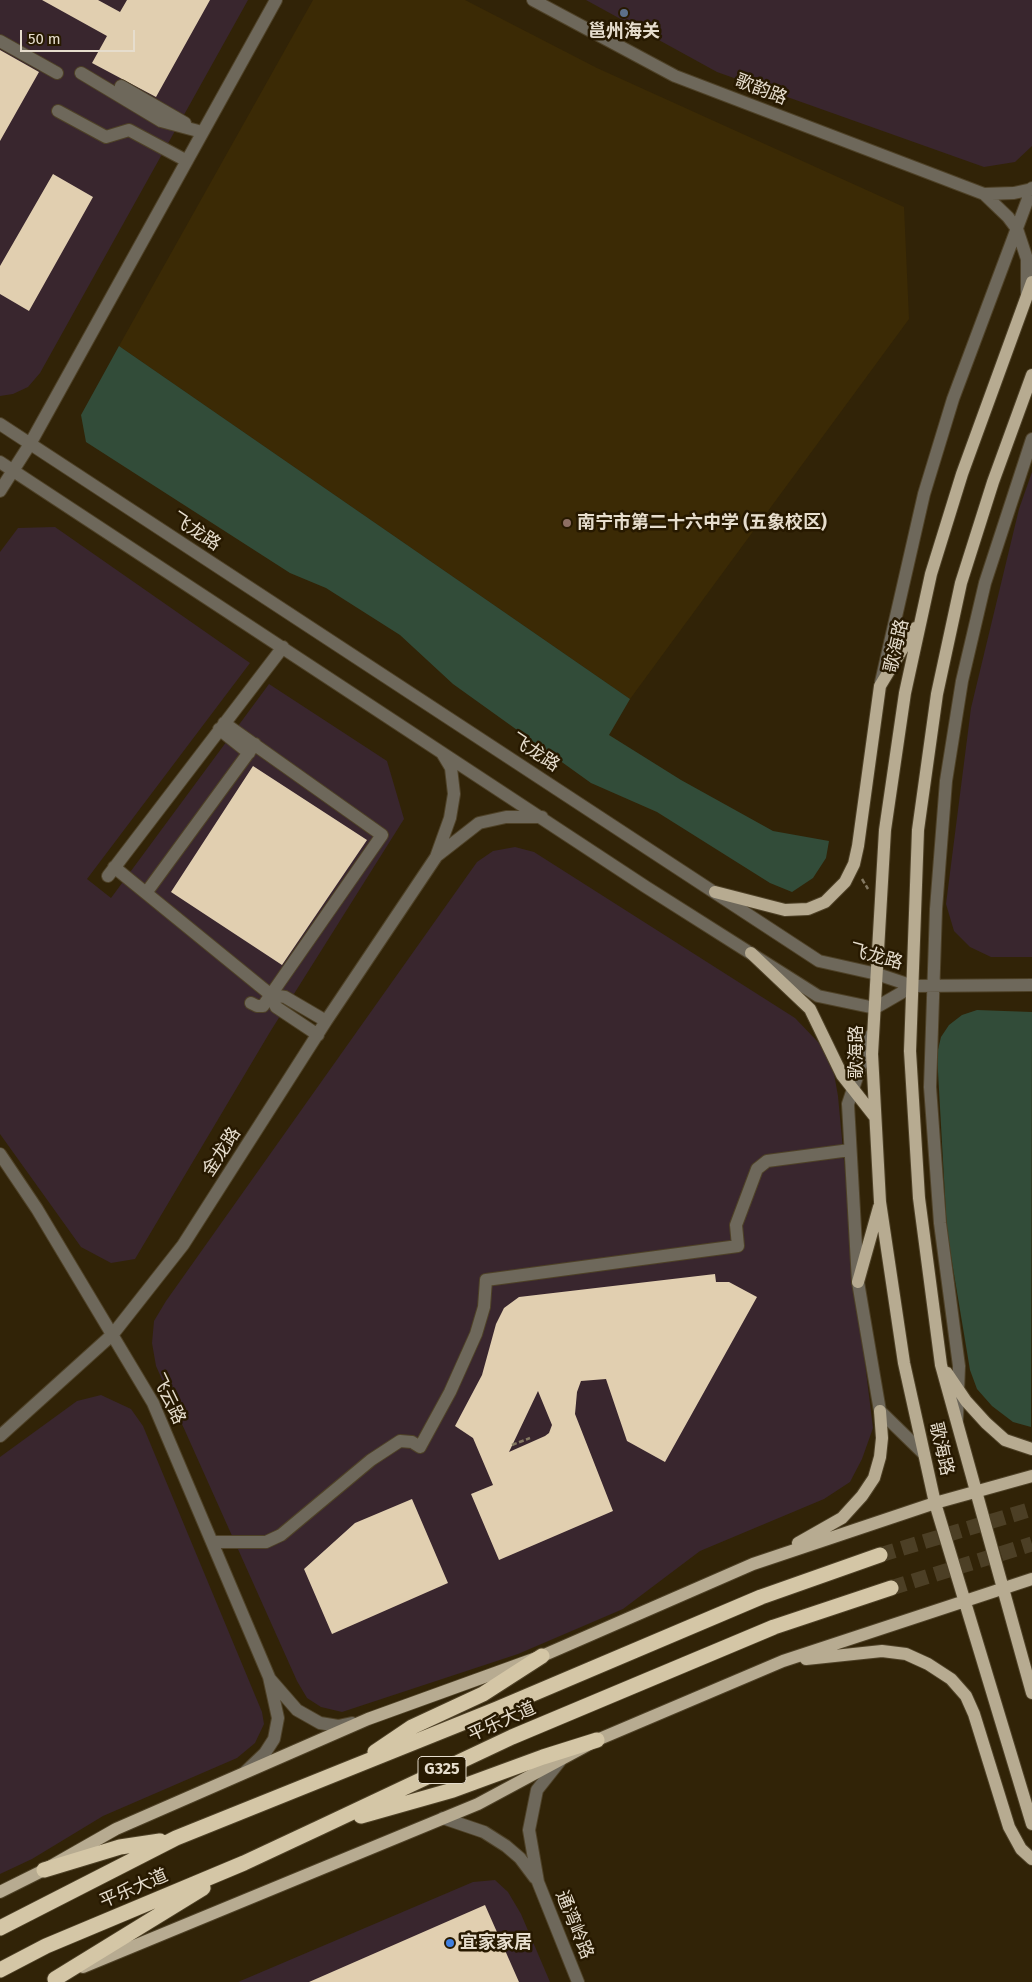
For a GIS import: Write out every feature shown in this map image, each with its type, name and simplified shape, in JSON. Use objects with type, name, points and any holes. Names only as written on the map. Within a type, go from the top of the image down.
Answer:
[{"type":"highway","name":"平乐大道","points":[[0,1928],[176,1838],[350,1769],[761,1597],[880,1555]]},
{"type":"highway","name":"平乐大道","points":[[0,1970],[46,1946],[244,1863],[321,1828],[512,1736],[774,1627],[891,1588]]},
{"type":"highway","points":[[350,1769],[412,1727],[483,1694],[542,1656]]},
{"type":"highway","points":[[321,1828],[453,1790],[543,1757],[597,1740]]},
{"type":"highway","points":[[44,1870],[120,1847],[176,1838]]},
{"type":"highway","points":[[52,1980],[244,1863]]},
{"type":"main road","name":"歌海路","points":[[1032,282],[962,474],[931,574],[904,693],[885,830],[872,1054],[880,1202],[904,1363],[935,1503],[1032,1824]]},
{"type":"main road","name":"歌海路","points":[[1032,375],[993,482],[961,584],[937,694],[918,830],[910,1050],[919,1198],[941,1365],[974,1491],[1032,1693]]},
{"type":"main road","points":[[715,892],[785,910],[808,909],[825,902],[845,882],[854,864],[858,846],[880,686],[921,617]]},
{"type":"main road","points":[[751,954],[810,1009],[842,1075],[875,1117]]},
{"type":"main road","points":[[858,1282],[880,1202]]},
{"type":"main road","points":[[941,1365],[958,1390],[986,1423],[1005,1440],[1032,1449]]},
{"type":"main road","points":[[769,1559],[842,1518],[862,1496],[874,1478],[880,1457],[882,1438],[880,1411]]},
{"type":"main road","points":[[0,1892],[44,1870],[116,1829],[368,1719],[542,1656],[769,1559],[935,1503],[1032,1476]]},
{"type":"main road","points":[[52,1980],[478,1804],[597,1740],[783,1661],[1002,1587],[1032,1579]]},
{"type":"main road","points":[[783,1661],[882,1651],[906,1654],[928,1664],[951,1679],[966,1696],[974,1714],[1009,1827],[1021,1848],[1032,1860]]},
{"type":"street","points":[[0,491],[30,444],[276,0]]},
{"type":"street","name":"歌韵路","points":[[533,0],[675,76],[984,194]]},
{"type":"street","points":[[0,41],[56,73]]},
{"type":"street","points":[[81,73],[161,121],[202,132]]},
{"type":"street","points":[[121,86],[202,132]]},
{"type":"street","points":[[58,111],[106,137],[129,130],[187,160]]},
{"type":"street","points":[[880,686],[924,494],[954,399],[1032,189],[984,194]]},
{"type":"street","points":[[984,194],[1008,217],[1017,229],[1027,259],[1027,295]]},
{"type":"street","name":"飞龙路","points":[[0,424],[819,960],[877,974],[913,986]]},
{"type":"street","points":[[957,1427],[959,1366],[940,1223],[930,1087],[936,909],[946,781],[962,681],[985,583],[1032,439]]},
{"type":"street","points":[[0,462],[542,818],[818,996],[875,1008]]},
{"type":"street","points":[[283,647],[111,872],[146,892],[271,995],[276,1007],[318,1035]]},
{"type":"street","points":[[221,726],[382,835],[263,1006],[256,1006],[251,1003]]},
{"type":"street","points":[[146,892],[252,748]]},
{"type":"street","name":"金龙路","points":[[0,1436],[113,1334],[183,1245],[326,1021],[436,857],[450,818],[454,794],[451,768],[440,750]]},
{"type":"street","name":"金龙路","points":[[436,857],[479,823],[506,817],[542,818]]},
{"type":"street","points":[[913,986],[1032,985]]},
{"type":"street","name":"飞龙路","points":[[875,1008],[913,986]]},
{"type":"street","points":[[271,995],[285,997],[326,1021]]},
{"type":"street","points":[[874,1028],[848,1104],[858,1282],[880,1411],[923,1453]]},
{"type":"street","points":[[212,1542],[266,1542],[281,1535],[372,1460],[400,1441],[412,1442],[420,1447],[450,1392],[476,1334],[484,1307],[486,1280],[738,1246],[736,1225],[757,1169],[767,1161],[850,1150]]},
{"type":"street","name":"飞云路","points":[[0,1154],[37,1209],[153,1403],[269,1677],[278,1718],[274,1738],[266,1753],[244,1772]]},
{"type":"street","name":"飞云路","points":[[269,1677],[297,1710],[320,1722],[338,1726],[368,1719]]},
{"type":"street","name":"通湾岭路","points":[[560,1761],[537,1790],[529,1830],[531,1852],[538,1882],[578,1982]]},
{"type":"street","name":"通湾岭路","points":[[443,1818],[484,1832],[506,1846],[520,1858],[538,1882]]},
{"type":"path","points":[[512,1446],[530,1438]]},
{"type":"shaded area","points":[[0,0],[248,0],[40,373],[28,387],[13,394],[0,396]]},
{"type":"shaded area","name":"南宁市第二十六中学 (五象校区)","points":[[313,0],[465,0],[597,68],[904,207],[909,319],[630,699],[119,346]]},
{"type":"shaded area","points":[[586,0],[1032,0],[1032,146],[1015,162],[984,167],[717,72]]},
{"type":"shaded area","points":[[1032,472],[1032,957],[991,957],[970,947],[954,931],[946,904],[971,708],[1019,509]]},
{"type":"shaded area","points":[[55,527],[250,663],[87,879],[111,898],[269,684],[387,761],[404,819],[270,1032],[135,1259],[111,1263],[81,1247],[0,1134],[0,552],[18,528]]},
{"type":"shaded area","points":[[515,847],[534,852],[795,1018],[819,1043],[833,1068],[838,1096],[856,1290],[873,1428],[862,1459],[850,1482],[824,1499],[700,1551],[623,1609],[518,1654],[342,1712],[321,1707],[307,1698],[297,1681],[156,1366],[152,1343],[154,1321],[166,1301],[477,862],[493,851]]},
{"type":"shaded area","points":[[101,1395],[131,1409],[143,1426],[262,1712],[264,1724],[255,1743],[237,1758],[103,1816],[32,1859],[0,1874],[0,1457],[77,1401]]},
{"type":"shaded area","points":[[495,1880],[508,1892],[521,1914],[550,1982],[238,1982],[473,1882]]},
{"type":"green space","points":[[119,346],[630,699],[609,735],[681,780],[773,831],[829,841],[826,858],[813,878],[792,892],[770,883],[657,812],[591,783],[453,684],[400,635],[326,588],[290,573],[86,442],[81,415]]},
{"type":"green space","points":[[977,1010],[1032,1012],[1031,1427],[1013,1422],[992,1406],[977,1389],[970,1370],[947,1232],[937,1054],[941,1037],[949,1025],[962,1015]]},
{"type":"building","points":[[42,0],[98,0],[120,12],[127,0],[210,0],[156,97],[92,63],[107,36]]},
{"type":"building","points":[[0,50],[39,72],[0,141]]},
{"type":"building","points":[[53,174],[93,197],[29,311],[0,294],[0,266]]},
{"type":"building","points":[[253,766],[367,840],[282,965],[171,892]]},
{"type":"building","points":[[715,1274],[716,1282],[729,1282],[757,1297],[665,1462],[627,1441],[606,1379],[581,1381],[577,1392],[575,1414],[613,1511],[499,1560],[471,1494],[493,1485],[473,1438],[455,1426],[482,1375],[496,1324],[504,1308],[519,1297]],"holes":[[[538,1391],[552,1425],[549,1433],[545,1436],[509,1452]]]},
{"type":"building","points":[[412,1499],[448,1583],[332,1634],[304,1569],[355,1523]]},
{"type":"building","name":"宜家家居","points":[[485,1905],[519,1982],[309,1982]]},
{"type":"tunnel","points":[[880,1555],[1032,1509]]},
{"type":"tunnel","points":[[891,1588],[1032,1544]]},
{"type":"place","name":"邕州海关","points":[[624,13]]},
{"type":"place","name":"南宁市第二十六中学 (五象校区)","points":[[567,523]]},
{"type":"place","name":"宜家家居","points":[[450,1943]]}]
